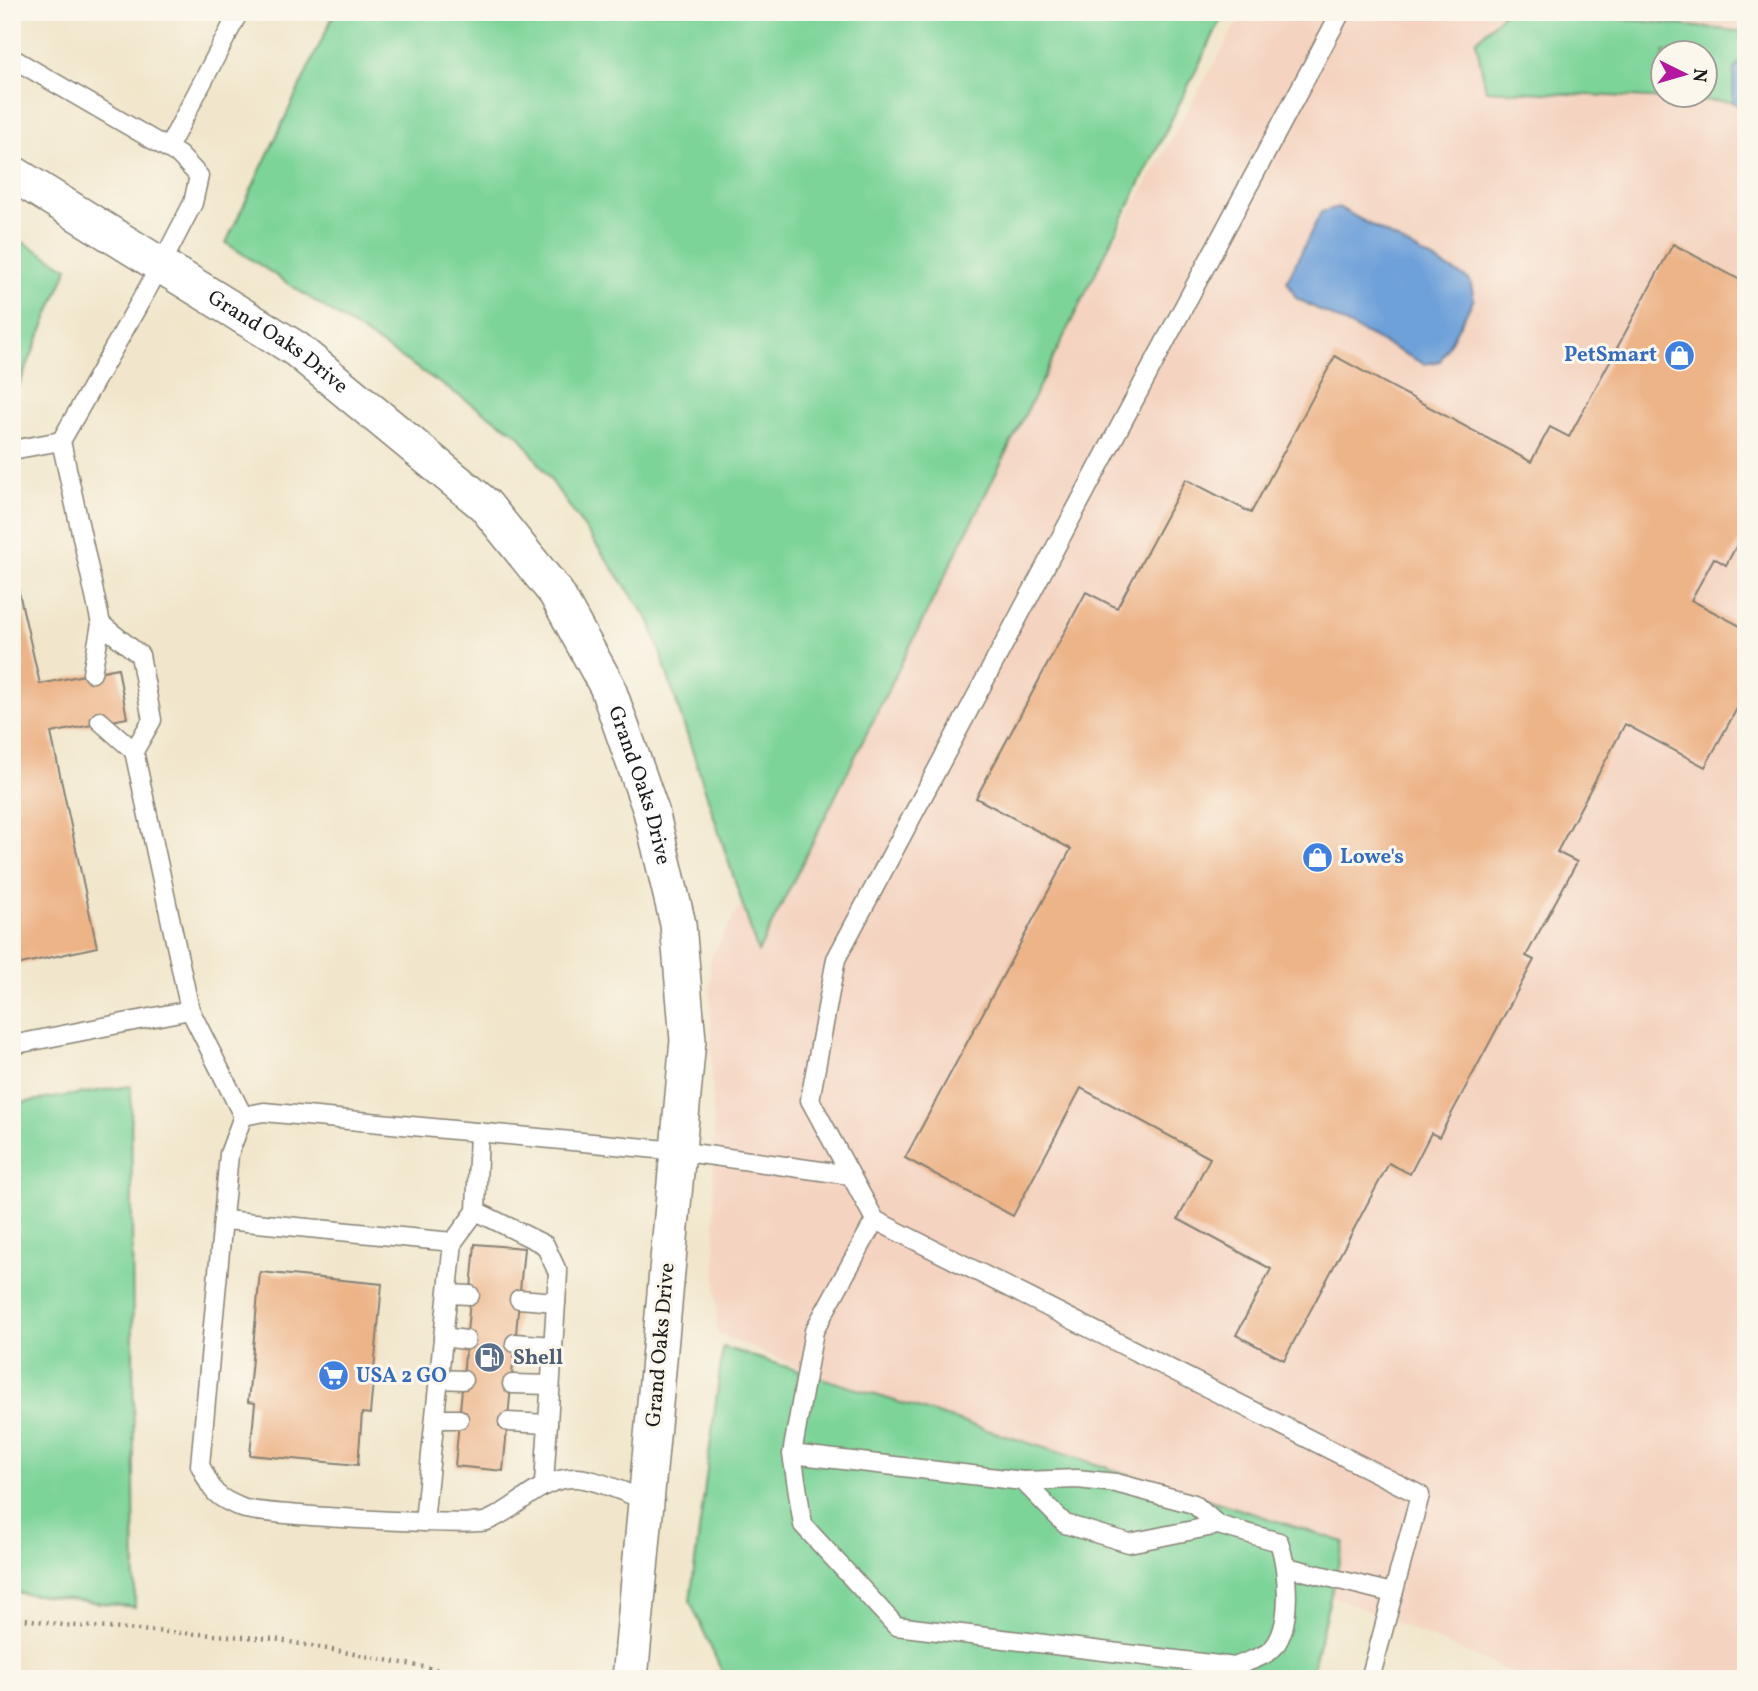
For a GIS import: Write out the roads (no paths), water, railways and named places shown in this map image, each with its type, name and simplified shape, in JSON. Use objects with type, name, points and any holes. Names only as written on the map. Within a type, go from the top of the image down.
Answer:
[{"type":"street","name":"Grand Oaks Drive","points":[[12,173],[296,349],[485,505],[556,593],[607,686],[651,811],[678,924],[688,1040],[630,1679]]},
{"type":"lane","points":[[168,148],[239,12]]},
{"type":"lane","points":[[1341,12],[836,959],[810,1100],[875,1220],[1420,1495],[1370,1679]]},
{"type":"lane","points":[[12,58],[168,148],[179,155],[199,176],[193,203],[161,265],[61,441],[101,624],[92,673]]},
{"type":"lane","points":[[12,450],[61,441]]},
{"type":"lane","points":[[101,624],[140,655],[152,720],[134,751]]},
{"type":"lane","points":[[100,721],[134,751],[190,1010],[243,1116],[229,1154],[225,1220],[200,1465],[213,1494],[246,1510],[424,1522],[485,1522],[517,1504],[544,1483],[578,1478],[648,1501]]},
{"type":"lane","points":[[12,1045],[190,1010]]},
{"type":"lane","points":[[243,1116],[264,1112],[678,1151],[850,1175]]},
{"type":"lane","points":[[424,1522],[453,1242],[476,1211],[479,1132]]},
{"type":"lane","points":[[476,1211],[545,1245],[558,1273],[544,1483]]},
{"type":"lane","points":[[225,1220],[453,1242]]},
{"type":"lane","points":[[792,1454],[1023,1481],[1077,1479],[1116,1483],[1194,1504],[1218,1525],[1279,1542],[1287,1567],[1284,1625],[1270,1651],[1235,1667],[895,1626],[803,1525],[792,1454],[814,1331],[875,1220]]},
{"type":"lane","points":[[448,1294],[470,1295]]},
{"type":"lane","points":[[519,1299],[556,1302]]},
{"type":"lane","points":[[443,1337],[466,1340]]},
{"type":"lane","points":[[515,1343],[553,1346]]},
{"type":"lane","points":[[439,1379],[463,1380]]},
{"type":"lane","points":[[512,1384],[550,1385]]},
{"type":"lane","points":[[435,1419],[459,1419]]},
{"type":"lane","points":[[508,1422],[548,1424]]},
{"type":"lane","points":[[1023,1481],[1065,1524],[1129,1543],[1218,1525]]},
{"type":"lane","points":[[1287,1567],[1392,1593]]},
{"type":"water","points":[[1746,56],[1746,110],[1733,102],[1734,69]]},
{"type":"water","points":[[1338,207],[1470,280],[1474,299],[1440,361],[1424,364],[1296,298],[1287,281],[1321,212]]},
{"type":"place","name":"PetSmart","points":[[1680,355]]},
{"type":"place","name":"Lowe's","points":[[1317,857]]},
{"type":"place","name":"Shell","points":[[490,1358]]},
{"type":"place","name":"USA 2 GO","points":[[333,1376]]}]
